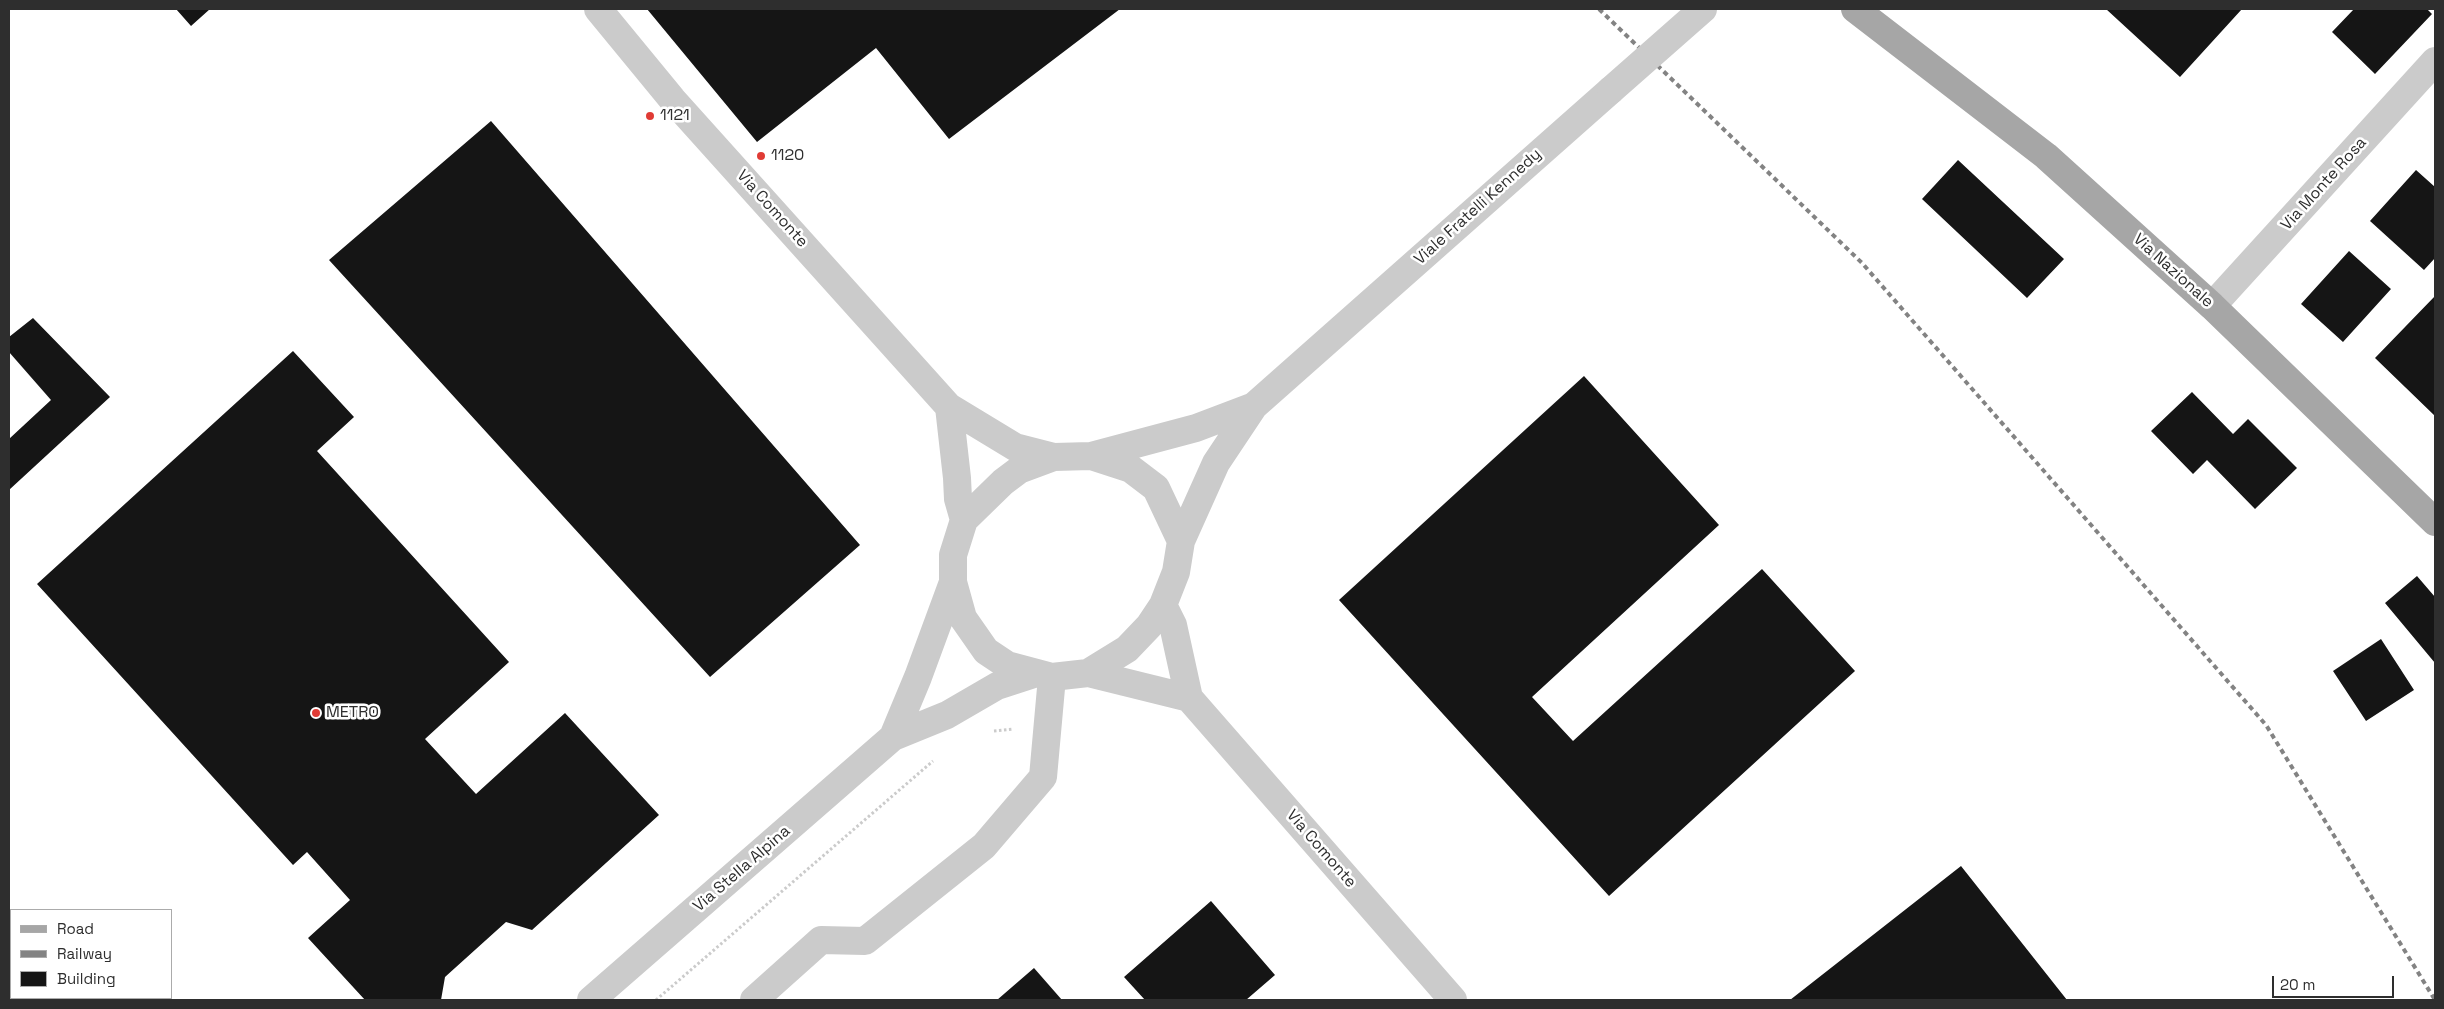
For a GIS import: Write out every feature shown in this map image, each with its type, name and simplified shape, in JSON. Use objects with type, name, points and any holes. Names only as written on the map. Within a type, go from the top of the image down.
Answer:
[{"type":"main road","name":"Via Nazionale","points":[[1855,9],[2046,156],[2212,306],[2435,522]]},
{"type":"street","name":"Via Comonte","points":[[598,9],[672,99],[949,407],[1015,447],[1054,457]]},
{"type":"street","name":"Viale Fratelli Kennedy","points":[[1088,673],[1127,648],[1149,626],[1163,605],[1176,572],[1181,541],[1216,463],[1254,406],[1703,9]]},
{"type":"street","name":"Via Nazionale","points":[[1871,9],[1894,39]]},
{"type":"street","name":"Via Monte Rosa","points":[[2212,306],[2435,61]]},
{"type":"street","name":"Viale Fratelli Kennedy","points":[[1091,456],[1196,428],[1254,406]]},
{"type":"street","points":[[949,407],[958,478],[958,498],[964,520]]},
{"type":"street","points":[[1163,605],[1173,625],[1190,698],[1088,673],[1044,675],[1007,665],[986,651],[964,618],[952,582],[953,555],[964,520],[1003,482],[1019,470],[1054,457],[1091,456],[1130,468],[1156,488],[1181,541]]},
{"type":"street","name":"Via Stella Alpina","points":[[893,738],[918,677],[952,582]]},
{"type":"street","points":[[754,1000],[822,940],[865,941],[984,846],[1043,777],[1048,724],[1044,675]]},
{"type":"street","name":"Via Stella Alpina","points":[[591,1000],[893,738],[947,715],[997,686],[1044,675]]},
{"type":"street","name":"Via Comonte","points":[[1190,698],[1453,1000]]},
{"type":"path","points":[[992,731],[1048,724]]},
{"type":"path","points":[[656,1000],[939,756]]},
{"type":"building","points":[[176,9],[210,9],[191,26]]},
{"type":"building","points":[[647,9],[1120,9],[949,139],[876,48],[757,142]]},
{"type":"building","points":[[2106,9],[2242,9],[2180,77]]},
{"type":"building","points":[[2354,9],[2427,9],[2432,14],[2375,74],[2332,32]]},
{"type":"building","points":[[491,121],[860,545],[710,677],[329,260]]},
{"type":"building","points":[[1958,160],[2064,259],[2027,298],[1922,199]]},
{"type":"building","points":[[2416,170],[2435,187],[2435,258],[2424,270],[2370,221]]},
{"type":"building","points":[[2349,251],[2391,289],[2343,342],[2301,304]]},
{"type":"building","points":[[2435,296],[2435,416],[2375,358]]},
{"type":"building","points":[[33,318],[110,397],[9,490],[9,439],[51,400],[9,352],[9,337]]},
{"type":"building","points":[[293,351],[354,417],[317,451],[509,662],[425,739],[476,794],[565,713],[659,815],[532,930],[506,922],[445,977],[441,1000],[365,1000],[308,938],[350,900],[307,852],[293,865],[37,584]]},
{"type":"building","points":[[1584,376],[1719,525],[1532,697],[1573,741],[1762,569],[1855,671],[1609,896],[1339,600]]},
{"type":"building","points":[[2192,392],[2233,434],[2248,419],[2297,468],[2255,509],[2207,460],[2193,474],[2151,431]]},
{"type":"building","points":[[2417,576],[2435,597],[2435,663],[2385,603]]},
{"type":"building","points":[[2381,639],[2414,690],[2366,721],[2333,671]]},
{"type":"building","points":[[1961,866],[2067,1000],[1790,1000]]},
{"type":"building","points":[[1211,901],[1275,975],[1246,1000],[1145,1000],[1124,977]]},
{"type":"building","points":[[1034,968],[1062,1000],[997,1000]]},
{"type":"railway","points":[[1599,9],[1862,263],[2266,725],[2435,1000]]},
{"type":"place","name":"1121","points":[[650,116]]},
{"type":"place","name":"1120","points":[[761,156]]},
{"type":"place","name":"METRO","points":[[316,713]]}]
